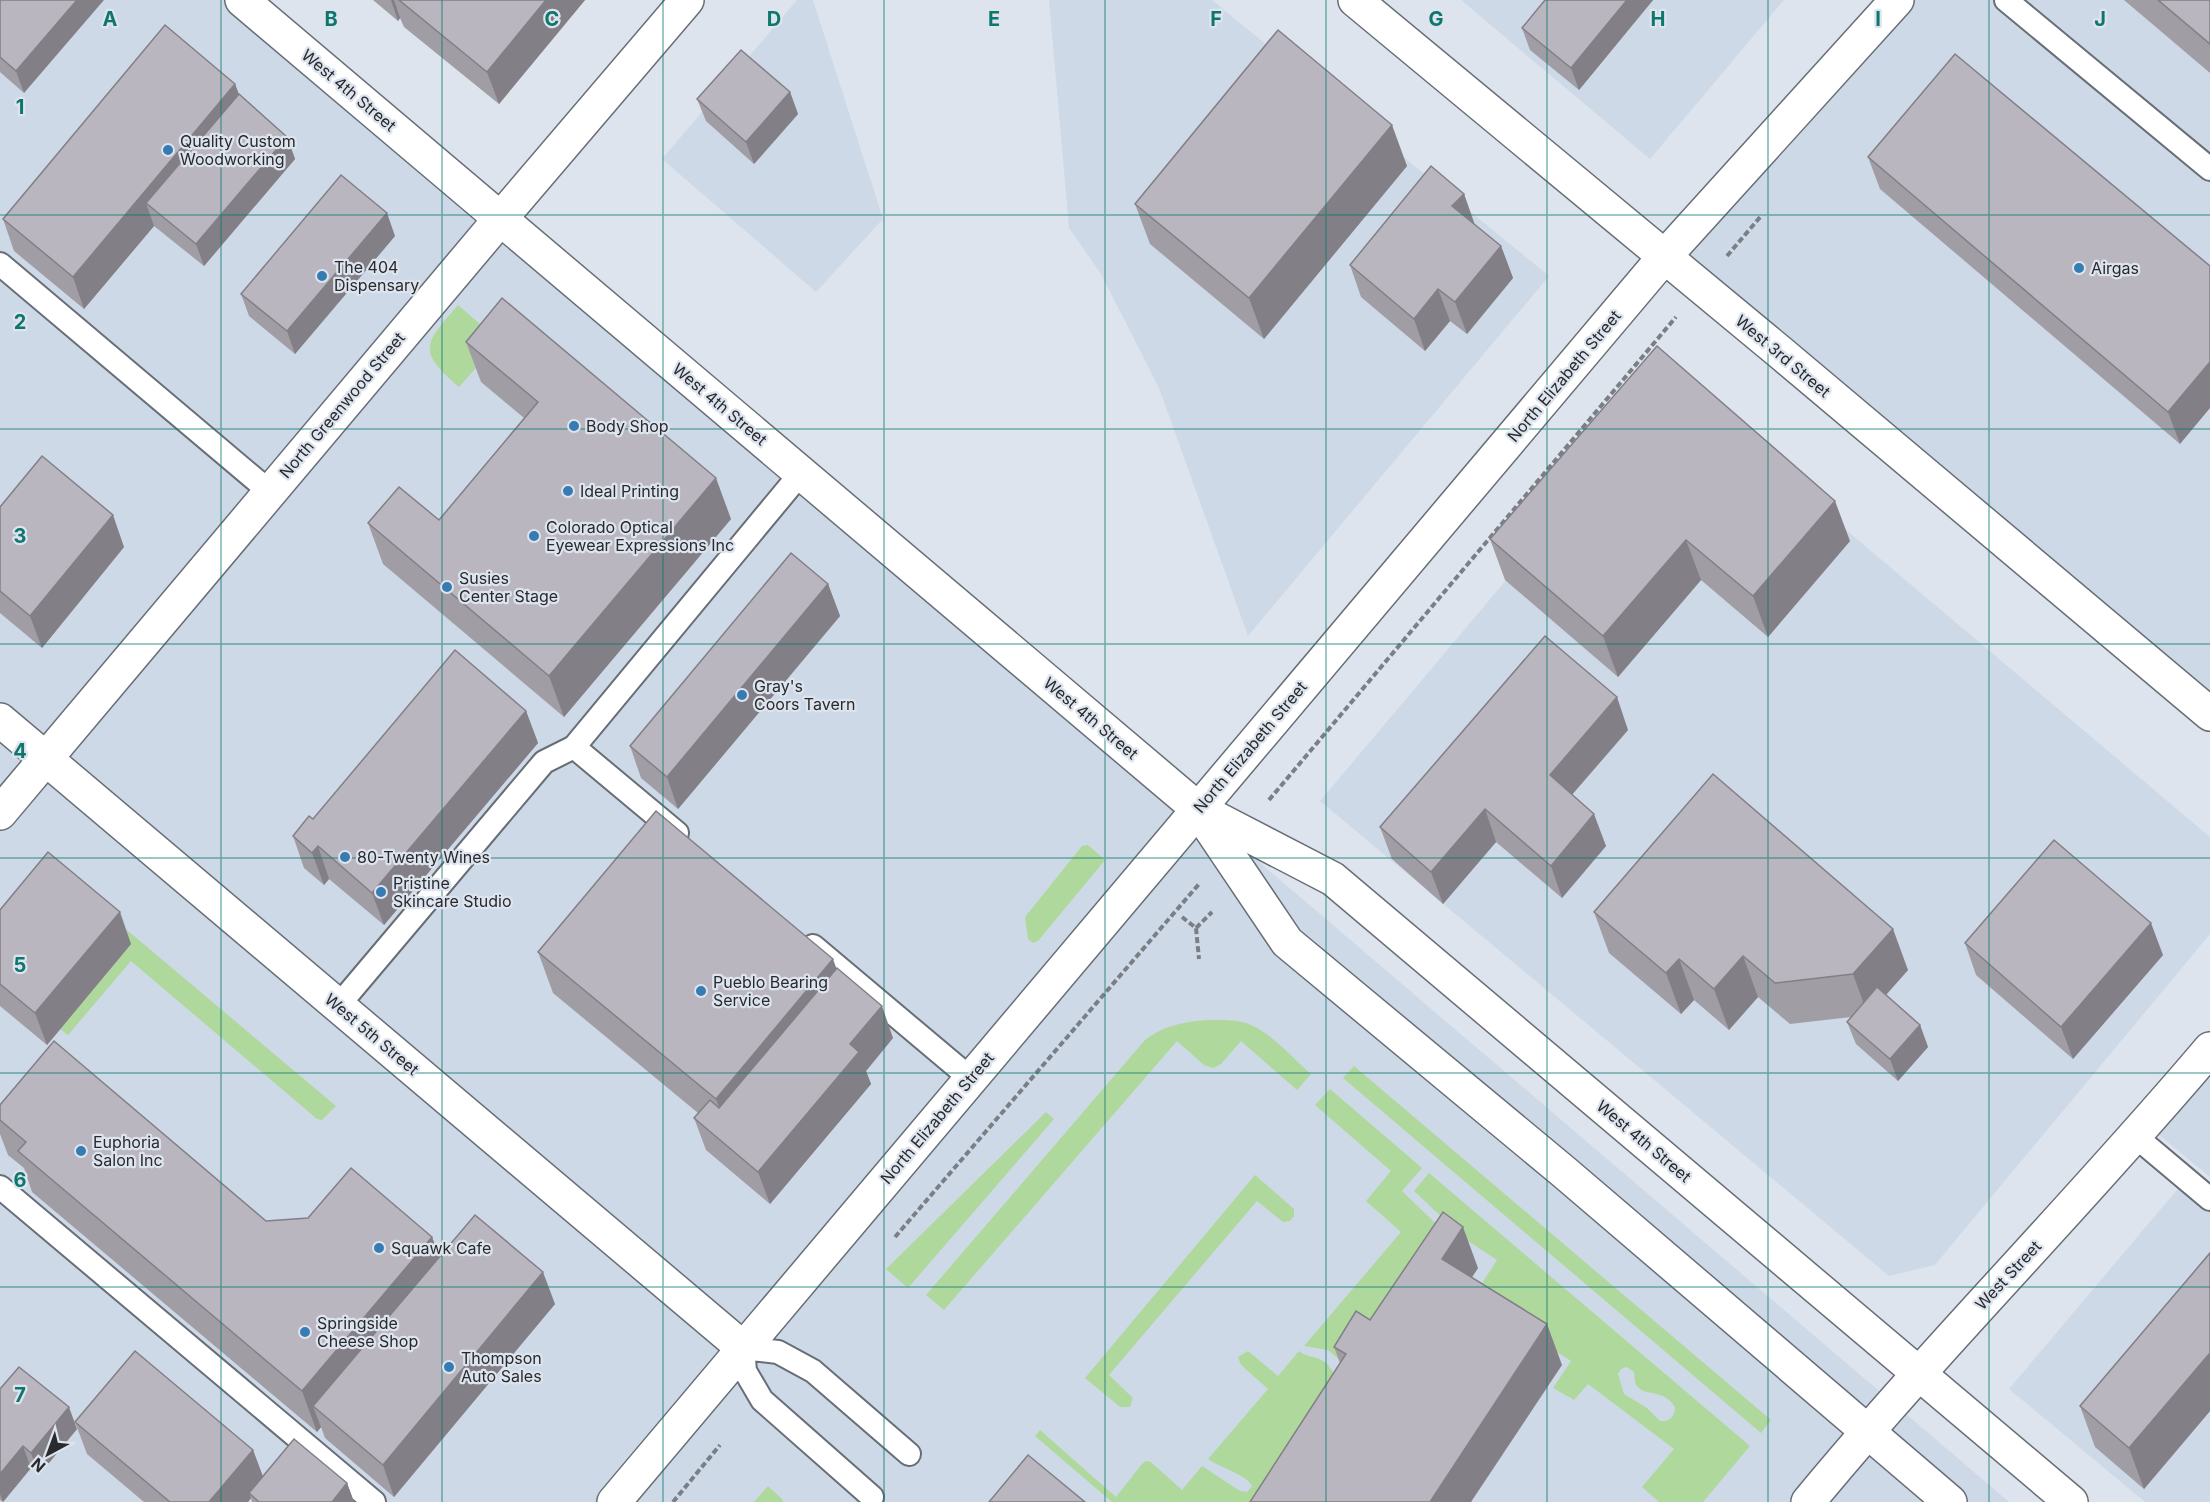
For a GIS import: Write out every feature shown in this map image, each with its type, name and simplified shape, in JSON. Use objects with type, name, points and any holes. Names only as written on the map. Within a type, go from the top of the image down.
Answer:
[{"type":"main road","name":"West 4th Street","points":[[242,0],[1198,809],[1234,842],[1287,942],[1564,1172],[1950,1502]]},
{"type":"main road","name":"North Greenwood Street","points":[[0,813],[687,0]]},
{"type":"main road","name":"West 3rd Street","points":[[1355,0],[1665,256],[2210,714]]},
{"type":"main road","name":"North Elizabeth Street","points":[[614,1502],[1665,256],[1888,3]]},
{"type":"main road","name":"West 5th Street","points":[[0,720],[743,1348]]},
{"type":"main road","name":"West 4th Street","points":[[1234,842],[1333,879],[2071,1502]]},
{"type":"main road","name":"West Street","points":[[1808,1502],[1866,1431],[2135,1136],[2210,1048]]},
{"type":"lane","points":[[2006,0],[2210,169]]},
{"type":"lane","points":[[0,264],[270,492]]},
{"type":"lane","points":[[338,1006],[544,762],[574,747],[801,473]]},
{"type":"lane","points":[[574,747],[690,845]]},
{"type":"lane","points":[[799,935],[970,1078]]},
{"type":"lane","points":[[2135,1136],[2210,1199]]},
{"type":"lane","points":[[0,1187],[374,1502]]},
{"type":"lane","points":[[872,1497],[771,1409],[745,1371],[743,1348],[778,1352],[813,1371],[909,1454]]},
{"type":"path","points":[[888,1246],[1234,842],[1762,215]]},
{"type":"path","points":[[1196,928],[1212,912]]},
{"type":"path","points":[[1182,917],[1196,928],[1200,959]]},
{"type":"path","points":[[673,1502],[759,1394]]},
{"type":"shaded area","points":[[0,0],[242,0],[1136,757],[2009,1502],[0,1502]]},
{"type":"shaded area","points":[[797,0],[813,0],[883,219],[816,292],[662,159]]},
{"type":"shaded area","points":[[1049,0],[1212,0],[1549,276],[1248,636],[1159,388],[1101,274],[1069,228]]},
{"type":"shaded area","points":[[1461,0],[1784,0],[1650,159]]},
{"type":"shaded area","points":[[1897,0],[2210,0],[2210,714],[1665,256]]},
{"type":"shaded area","points":[[1672,383],[2210,837],[2210,934],[1935,1265],[1889,1276],[1320,801]]},
{"type":"shaded area","points":[[2210,1049],[2210,1177],[2146,1124]]},
{"type":"shaded area","points":[[2181,1185],[2210,1209],[2210,1502],[2145,1502],[2009,1389]]},
{"type":"green space","points":[[458,305],[480,324],[483,360],[459,387],[436,364],[431,356],[430,347],[438,329]]},
{"type":"green space","points":[[1088,845],[1105,860],[1038,941],[1033,943],[1028,939],[1025,917],[1082,846]]},
{"type":"green space","points":[[121,925],[336,1106],[322,1120],[317,1119],[131,961],[68,1035],[60,1029]]},
{"type":"green space","points":[[1208,1020],[1230,1020],[1259,1029],[1311,1074],[1297,1090],[1241,1041],[1221,1064],[1213,1068],[1204,1065],[1177,1041],[944,1310],[926,1295],[1145,1040],[1175,1025]]},
{"type":"green space","points":[[1354,1066],[1771,1420],[1761,1433],[1343,1078]]},
{"type":"green space","points":[[1330,1089],[1422,1168],[1402,1191],[1452,1239],[1291,1502],[1112,1502],[1035,1436],[1040,1430],[1116,1497],[1146,1461],[1151,1462],[1182,1490],[1202,1466],[1240,1491],[1247,1492],[1252,1486],[1249,1482],[1208,1459],[1268,1389],[1241,1365],[1238,1357],[1248,1351],[1278,1376],[1299,1351],[1320,1359],[1331,1368],[1336,1377],[1342,1362],[1328,1350],[1304,1346],[1401,1232],[1366,1201],[1391,1171],[1315,1105]]},
{"type":"green space","points":[[1046,1112],[1054,1119],[908,1288],[886,1269]]},
{"type":"green space","points":[[1429,1173],[1750,1446],[1703,1502],[1659,1502],[1642,1487],[1674,1449],[1588,1384],[1574,1400],[1553,1388],[1571,1361],[1473,1297],[1497,1260],[1465,1239],[1414,1191]],"holes":[[[1627,1367],[1634,1372],[1635,1383],[1640,1389],[1665,1397],[1675,1407],[1671,1418],[1660,1421],[1647,1408],[1624,1394],[1618,1374],[1621,1369]]]},
{"type":"green space","points":[[1255,1175],[1294,1209],[1294,1216],[1290,1221],[1283,1222],[1257,1201],[1109,1375],[1133,1398],[1130,1407],[1120,1407],[1085,1378]]},
{"type":"green space","points":[[768,1486],[783,1500],[782,1502],[754,1502]]},
{"type":"building","points":[[0,0],[77,0],[16,71],[0,57]]},
{"type":"building","points":[[399,0],[546,0],[487,72]]},
{"type":"building","points":[[1545,0],[1627,0],[1571,68],[1522,28]]},
{"type":"building","points":[[2158,0],[2210,0],[2210,44]]},
{"type":"building","points":[[165,25],[235,84],[73,277],[3,219]]},
{"type":"building","points":[[1278,30],[1392,125],[1249,298],[1135,204]]},
{"type":"building","points":[[741,50],[790,92],[746,142],[697,99]]},
{"type":"building","name":"Airgas","points":[[1955,54],[2210,266],[2210,362],[2168,412],[1868,157]]},
{"type":"building","points":[[239,94],[287,137],[196,244],[146,203]]},
{"type":"building","points":[[1431,166],[1464,194],[1452,206],[1501,246],[1455,302],[1438,289],[1414,319],[1350,265]]},
{"type":"building","points":[[341,175],[387,213],[287,331],[241,294]]},
{"type":"building","points":[[502,298],[716,478],[549,676],[368,523],[399,487],[439,520],[538,402],[466,342]]},
{"type":"building","points":[[1657,346],[1835,501],[1753,596],[1686,540],[1603,636],[1490,539]]},
{"type":"building","points":[[42,456],[113,515],[30,616],[0,591],[0,507]]},
{"type":"building","points":[[791,553],[828,584],[667,777],[630,746]]},
{"type":"building","points":[[1545,636],[1617,697],[1550,775],[1594,814],[1551,866],[1485,809],[1431,872],[1380,827]]},
{"type":"building","points":[[455,650],[526,711],[372,893],[318,846],[312,853],[293,836],[309,816],[313,819]]},
{"type":"building","points":[[1713,774],[1893,929],[1853,974],[1775,983],[1743,956],[1714,989],[1679,959],[1666,973],[1594,912]]},
{"type":"building","points":[[656,811],[833,959],[716,1099],[538,952]]},
{"type":"building","points":[[2054,840],[2151,923],[2061,1027],[1965,943]]},
{"type":"building","points":[[48,852],[120,912],[35,1013],[0,984],[0,910]]},
{"type":"building","points":[[837,968],[882,1006],[850,1044],[859,1052],[758,1172],[694,1118],[710,1100],[719,1108]]},
{"type":"building","points":[[1877,987],[1920,1025],[1890,1059],[1847,1022]]},
{"type":"building","points":[[54,1041],[266,1221],[308,1218],[351,1168],[432,1237],[302,1391],[18,1151],[26,1142],[0,1120],[0,1105]]},
{"type":"building","points":[[1443,1212],[1463,1227],[1442,1259],[1547,1324],[1430,1502],[1250,1502],[1346,1354],[1334,1347],[1356,1311],[1370,1320]]},
{"type":"building","points":[[475,1215],[543,1272],[383,1465],[313,1406]]},
{"type":"building","points":[[2210,1253],[2210,1353],[2129,1448],[2080,1406]]},
{"type":"building","points":[[135,1351],[253,1450],[209,1502],[170,1502],[75,1422]]},
{"type":"building","points":[[19,1367],[69,1407],[31,1453],[23,1446],[0,1474],[0,1389]]},
{"type":"building","points":[[294,1439],[347,1483],[332,1502],[259,1502],[249,1493]]},
{"type":"building","points":[[1028,1455],[1085,1502],[989,1502]]},
{"type":"place","name":"Quality Custom Woodworking","points":[[168,150]]},
{"type":"place","name":"Airgas","points":[[2079,268]]},
{"type":"place","name":"The 404 Dispensary","points":[[322,276]]},
{"type":"place","name":"Body Shop","points":[[574,426]]},
{"type":"place","name":"Ideal Printing","points":[[568,491]]},
{"type":"place","name":"Colorado Optical Eyewear Expressions Inc","points":[[534,536]]},
{"type":"place","name":"Susies Center Stage","points":[[447,587]]},
{"type":"place","name":"Gray's Coors Tavern","points":[[742,695]]},
{"type":"place","name":"80-Twenty Wines","points":[[345,857]]},
{"type":"place","name":"Pristine Skincare Studio","points":[[381,892]]},
{"type":"place","name":"Pueblo Bearing Service","points":[[701,991]]},
{"type":"place","name":"Euphoria Salon Inc","points":[[81,1151]]},
{"type":"place","name":"Squawk Cafe","points":[[379,1248]]},
{"type":"place","name":"Springside Cheese Shop","points":[[305,1332]]},
{"type":"place","name":"Thompson Auto Sales","points":[[449,1367]]}]
